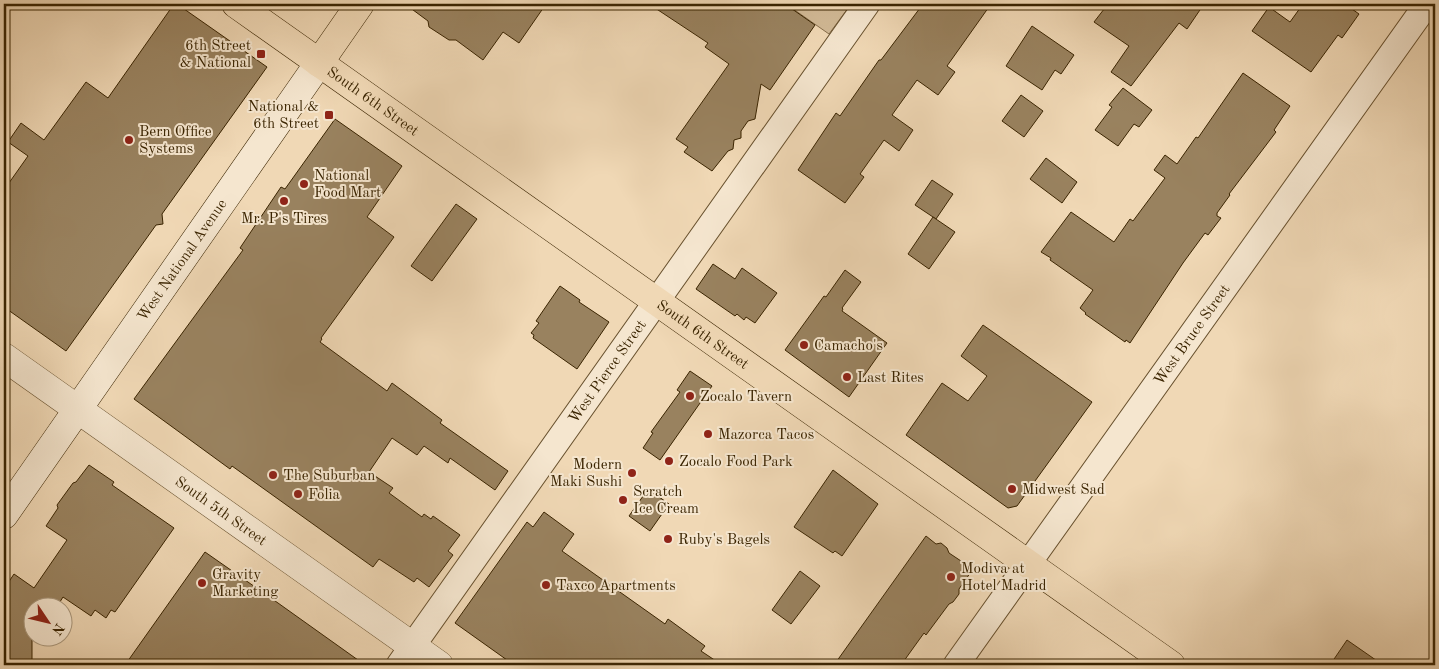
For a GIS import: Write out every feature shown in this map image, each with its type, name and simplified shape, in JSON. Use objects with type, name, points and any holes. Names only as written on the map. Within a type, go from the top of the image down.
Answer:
[{"type":"main road","name":"South 6th Street","points":[[236,4],[1171,665]]},
{"type":"main road","name":"West National Avenue","points":[[4,515],[360,4]]},
{"type":"main road","name":"South 5th Street","points":[[4,357],[77,409],[405,656],[439,665]]},
{"type":"street","name":"West Pierce Street","points":[[405,656],[867,4]]},
{"type":"street","name":"West Bruce Street","points":[[956,665],[1427,4]]},
{"type":"shaded area","points":[[786,4],[851,4],[829,34]]},
{"type":"building","points":[[174,4],[177,4],[267,67],[162,214],[163,224],[156,225],[66,351],[4,307],[4,190],[28,156],[8,142],[21,123],[44,140],[86,82],[108,98]]},
{"type":"building","points":[[405,4],[546,4],[519,43],[503,32],[483,60],[456,40],[449,40],[429,27],[428,21]]},
{"type":"building","points":[[649,4],[785,4],[815,25],[770,90],[761,84],[755,119],[748,121],[741,131],[741,138],[734,140],[733,149],[728,151],[712,171],[684,152],[688,147],[676,139],[729,64],[705,47],[708,43]]},
{"type":"building","points":[[923,4],[991,4],[947,66],[955,72],[938,95],[917,80],[892,115],[913,130],[899,151],[884,140],[860,174],[864,177],[845,203],[798,170],[836,113],[840,116],[879,60],[881,60]]},
{"type":"building","points":[[1108,4],[1204,4],[1187,29],[1179,23],[1131,86],[1111,72],[1129,46],[1094,22]]},
{"type":"building","points":[[1303,4],[1345,4],[1359,14],[1342,38],[1338,35],[1311,72],[1252,31],[1269,7],[1290,22]]},
{"type":"building","points":[[1032,26],[1074,55],[1061,74],[1055,70],[1042,90],[1006,66]]},
{"type":"building","points":[[1243,73],[1290,106],[1274,130],[1276,132],[1217,213],[1217,216],[1221,218],[1208,235],[1205,233],[1183,263],[1130,343],[1126,340],[1125,342],[1085,314],[1080,308],[1093,290],[1041,252],[1071,212],[1114,242],[1130,219],[1133,221],[1165,178],[1154,170],[1165,155],[1177,164],[1196,137],[1198,138]]},
{"type":"building","points":[[1123,88],[1152,110],[1139,127],[1134,124],[1118,146],[1095,130],[1112,107],[1109,105]]},
{"type":"building","points":[[1021,95],[1043,111],[1024,137],[1002,121]]},
{"type":"building","points":[[335,119],[402,166],[367,217],[394,237],[320,342],[387,391],[392,383],[442,420],[440,423],[508,471],[495,490],[450,458],[448,463],[424,446],[417,455],[392,438],[369,472],[393,488],[389,493],[422,517],[424,514],[431,519],[433,516],[460,535],[448,551],[453,555],[429,587],[417,578],[414,582],[379,559],[373,567],[232,466],[230,469],[134,399],[243,250],[240,248],[281,187],[285,189]]},
{"type":"building","points":[[1046,158],[1077,182],[1062,203],[1030,179]]},
{"type":"building","points":[[932,180],[953,194],[936,219],[915,205]]},
{"type":"building","points":[[456,204],[477,219],[432,281],[411,266]]},
{"type":"building","points":[[933,217],[955,232],[929,269],[908,254]]},
{"type":"building","points":[[713,264],[735,279],[742,268],[777,293],[755,323],[746,317],[744,320],[737,314],[735,316],[696,289]]},
{"type":"building","points":[[845,270],[861,282],[842,308],[842,311],[887,343],[849,397],[785,350]]},
{"type":"building","points":[[560,286],[580,300],[579,302],[609,322],[577,369],[533,338],[534,335],[531,333],[539,323],[536,321]]},
{"type":"building","points":[[983,325],[1092,402],[1017,506],[1008,508],[906,435],[942,383],[968,401],[987,376],[961,356]]},
{"type":"building","points":[[690,371],[712,386],[660,460],[643,448],[653,433],[651,432],[680,392],[677,390]]},
{"type":"building","points":[[89,465],[114,482],[112,485],[174,528],[115,612],[111,610],[106,618],[95,610],[91,616],[72,603],[72,596],[22,596],[22,646],[32,646],[32,665],[4,665],[4,589],[14,574],[34,588],[67,540],[46,526],[58,508],[57,505],[73,483],[76,482]]},
{"type":"building","points":[[833,470],[878,504],[842,556],[835,551],[833,553],[794,527]]},
{"type":"building","points":[[648,489],[669,504],[650,531],[629,516]]},
{"type":"building","name":"Taxco Apartments","points":[[544,512],[574,534],[562,551],[665,624],[668,619],[705,646],[701,651],[722,665],[514,665],[455,623],[527,522],[533,527]]},
{"type":"building","points":[[926,536],[936,544],[941,543],[947,548],[949,553],[973,569],[959,589],[959,594],[949,604],[926,635],[924,633],[901,665],[834,665]]},
{"type":"building","points":[[205,552],[278,603],[365,665],[125,665]]},
{"type":"building","points":[[800,571],[820,586],[791,624],[772,610]]},
{"type":"building","points":[[1347,640],[1383,665],[1330,665]]},
{"type":"place","name":"6th Street & National","points":[[261,54]]},
{"type":"place","name":"National & 6th Street","points":[[329,115]]},
{"type":"place","name":"Bern Office Systems","points":[[129,140]]},
{"type":"place","name":"National Food Mart","points":[[304,184]]},
{"type":"place","name":"Mr. P's Tires","points":[[284,201]]},
{"type":"place","name":"Camacho's","points":[[804,345]]},
{"type":"place","name":"Last Rites","points":[[847,377]]},
{"type":"place","name":"Zocalo Tavern","points":[[690,396]]},
{"type":"place","name":"Mazorca Tacos","points":[[708,434]]},
{"type":"place","name":"Zocalo Food Park","points":[[669,461]]},
{"type":"place","name":"Modern Maki Sushi","points":[[632,473]]},
{"type":"place","name":"The Suburban","points":[[273,475]]},
{"type":"place","name":"Midwest Sad","points":[[1012,489]]},
{"type":"place","name":"Folia","points":[[298,494]]},
{"type":"place","name":"Scratch Ice Cream","points":[[623,500]]},
{"type":"place","name":"Ruby's Bagels","points":[[668,539]]},
{"type":"place","name":"Modiva at Hotel Madrid","points":[[951,577]]},
{"type":"place","name":"Gravity Marketing","points":[[202,583]]},
{"type":"place","name":"Taxco Apartments","points":[[546,585]]}]
